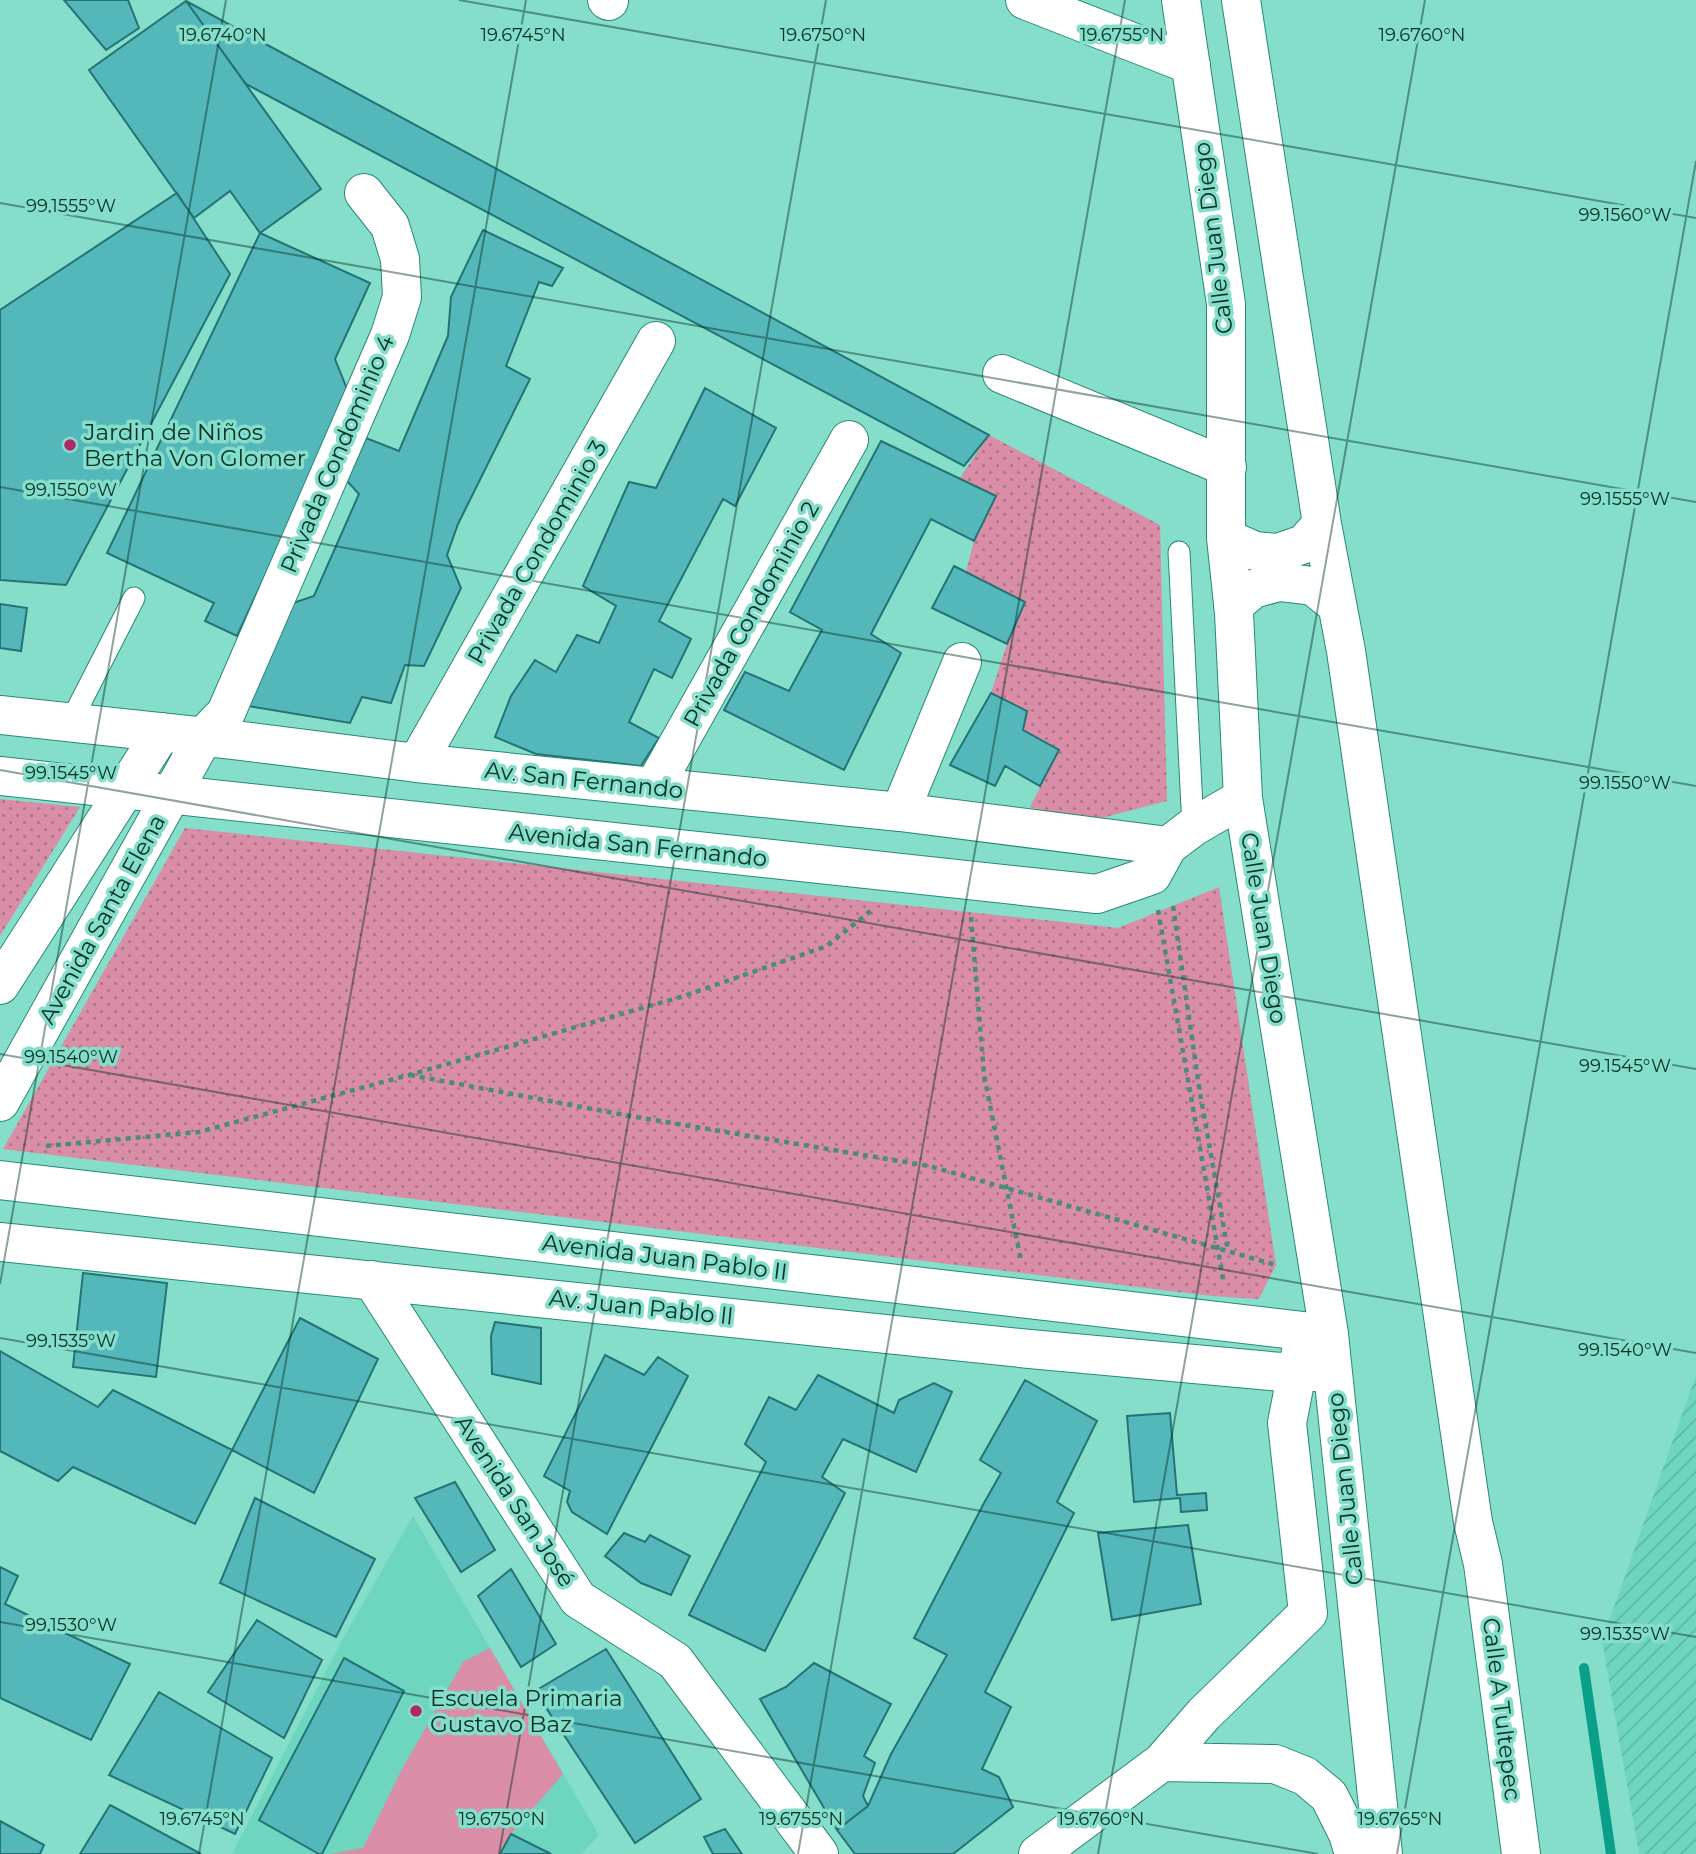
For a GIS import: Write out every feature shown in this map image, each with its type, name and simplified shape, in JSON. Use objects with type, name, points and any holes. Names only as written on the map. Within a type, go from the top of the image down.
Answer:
[{"type":"street","points":[[1025,0],[1191,65]]},
{"type":"street","name":"Calle Juan Diego","points":[[1162,1762],[1203,1714],[1308,1613],[1287,1423],[1317,1333],[1317,1265],[1243,798],[1233,606],[1226,538],[1226,304],[1181,0]]},
{"type":"street","points":[[1241,0],[1322,524],[1337,605]]},
{"type":"street","name":"Privada Condominio 4","points":[[214,725],[384,347],[402,298],[400,259],[390,226],[364,193]]},
{"type":"street","name":"Privada Condominio 3","points":[[417,763],[656,341]]},
{"type":"street","points":[[1002,374],[1227,467]]},
{"type":"street","name":"Privada Condominio 2","points":[[654,787],[849,440]]},
{"type":"street","points":[[1226,538],[1255,551],[1278,553],[1304,544],[1322,524]]},
{"type":"street","points":[[1233,606],[1253,589],[1279,582],[1312,586],[1337,605]]},
{"type":"street","name":"Calle A Tultepec","points":[[1337,605],[1346,651],[1471,1509],[1483,1564],[1521,1854]]},
{"type":"street","points":[[900,812],[962,662]]},
{"type":"street","name":"Av. San Fernando","points":[[0,715],[162,732],[214,725],[417,763],[900,812],[1171,849]]},
{"type":"street","name":"Avenida Santa Elena","points":[[0,1102],[172,794],[214,725]]},
{"type":"street","name":"Avenida Santa Elena","points":[[0,985],[162,732]]},
{"type":"street","name":"Avenida San Fernando","points":[[0,776],[1097,894],[1171,849],[1243,798]]},
{"type":"street","name":"Avenida Juan Pablo II","points":[[0,1180],[1317,1333]]},
{"type":"street","name":"Av. Juan Pablo ll","points":[[0,1242],[963,1342],[1304,1372]]},
{"type":"street","name":"Avenida San José","points":[[372,1280],[578,1599],[675,1661],[820,1854]]},
{"type":"street","points":[[1239,1368],[1287,1423]]},
{"type":"street","name":"Calle Juan Diego","points":[[1304,1372],[1382,1854]]},
{"type":"street","points":[[1038,1854],[1162,1762],[1275,1764],[1305,1776],[1329,1796],[1348,1834],[1354,1854]]},
{"type":"lane","points":[[1171,849],[1179,552]]},
{"type":"lane","points":[[70,723],[134,598]]},
{"type":"path","points":[[1171,849],[1218,1248],[1230,1323]]},
{"type":"path","points":[[42,1146],[199,1132],[684,996],[827,946],[881,903]]},
{"type":"path","points":[[1173,906],[1199,1087],[1228,1251]]},
{"type":"path","points":[[971,913],[984,1075],[1023,1273]]},
{"type":"path","points":[[409,1074],[630,1116],[929,1166],[1276,1265]]},
{"type":"shaded area","points":[[989,435],[1160,525],[1167,801],[1086,822],[1030,807],[1059,751],[1023,730],[1027,711],[991,693],[1007,644],[966,572],[974,541],[996,496],[960,478]]},
{"type":"shaded area","points":[[0,799],[80,807],[0,936]]},
{"type":"shaded area","points":[[185,828],[1118,928],[1219,887],[1276,1265],[1259,1299],[1212,1296],[3,1149]]},
{"type":"shaded area","points":[[1696,1375],[1696,1854],[1639,1854],[1602,1641]]},
{"type":"shaded area","name":"Escuela Primaria Gustavo Baz","points":[[413,1516],[599,1835],[581,1854],[232,1854],[340,1644]]},
{"type":"shaded area","points":[[490,1648],[563,1774],[511,1834],[499,1854],[330,1854],[363,1848],[401,1771],[463,1662]]},
{"type":"building","points":[[64,0],[128,0],[139,28],[106,50]]},
{"type":"building","points":[[186,1],[321,189],[260,233],[230,191],[194,218],[89,70]]},
{"type":"building","points":[[186,1],[989,435],[964,466],[246,84]]},
{"type":"building","name":"Jardin de Niños Bertha Von Glomer","points":[[177,193],[230,274],[66,585],[0,580],[0,310]]},
{"type":"building","points":[[483,230],[563,268],[552,286],[539,282],[506,366],[530,379],[458,524],[447,555],[461,588],[424,666],[405,665],[391,703],[362,697],[350,723],[248,706],[287,605],[314,596],[359,494],[347,481],[366,438],[399,451],[448,336],[451,297]]},
{"type":"building","points":[[260,233],[370,283],[335,359],[349,394],[237,636],[205,621],[214,603],[107,553]]},
{"type":"building","points":[[705,388],[776,428],[735,506],[723,499],[659,621],[691,639],[672,678],[654,669],[629,722],[659,738],[641,766],[536,754],[495,737],[511,696],[535,660],[556,672],[577,635],[599,643],[616,606],[583,586],[629,482],[656,488]]},
{"type":"building","points":[[881,441],[996,496],[974,541],[931,519],[871,634],[901,653],[844,770],[724,710],[745,672],[789,691],[822,630],[790,612]]},
{"type":"building","points":[[954,566],[1025,602],[1007,644],[932,608]]},
{"type":"building","points":[[0,604],[27,608],[21,651],[0,648]]},
{"type":"building","points":[[991,693],[1027,711],[1023,730],[1059,750],[1040,786],[1005,766],[995,786],[950,765]]},
{"type":"building","points":[[83,1273],[167,1283],[156,1377],[73,1367]]},
{"type":"building","points":[[300,1318],[378,1359],[314,1493],[232,1450]]},
{"type":"building","points":[[495,1322],[541,1328],[541,1384],[492,1374],[491,1336]]},
{"type":"building","points":[[0,1351],[98,1407],[113,1390],[232,1450],[195,1524],[73,1467],[58,1481],[0,1451]]},
{"type":"building","points":[[605,1355],[644,1375],[658,1357],[688,1376],[607,1534],[572,1512],[567,1502],[570,1491],[544,1476]]},
{"type":"building","points":[[818,1375],[894,1413],[899,1400],[934,1383],[952,1392],[916,1472],[843,1439],[822,1477],[845,1493],[765,1651],[689,1615],[766,1462],[745,1444],[769,1397],[796,1410]]},
{"type":"building","points":[[1025,1380],[1097,1421],[1057,1502],[1074,1513],[985,1692],[1011,1707],[982,1769],[999,1777],[1013,1807],[953,1854],[855,1854],[837,1830],[868,1806],[891,1754],[947,1655],[914,1638],[1001,1473],[980,1460]]},
{"type":"building","points":[[1170,1413],[1177,1495],[1206,1493],[1207,1510],[1181,1512],[1180,1498],[1134,1502],[1127,1416]]},
{"type":"building","points":[[455,1482],[495,1550],[461,1572],[415,1498]]},
{"type":"building","points":[[255,1498],[375,1559],[336,1637],[220,1583]]},
{"type":"building","points":[[1188,1525],[1201,1604],[1112,1620],[1098,1533]]},
{"type":"building","points":[[624,1533],[645,1542],[650,1535],[690,1556],[671,1595],[641,1583],[605,1556]]},
{"type":"building","points":[[0,1567],[18,1576],[5,1604],[130,1664],[91,1740],[0,1698]]},
{"type":"building","points":[[511,1569],[556,1644],[521,1667],[478,1596]]},
{"type":"building","points":[[257,1620],[322,1660],[284,1738],[208,1692]]},
{"type":"building","points":[[606,1649],[701,1799],[635,1843],[535,1691]]},
{"type":"building","points":[[344,1658],[404,1691],[322,1854],[319,1854],[259,1820]]},
{"type":"building","points":[[814,1663],[891,1704],[864,1756],[875,1763],[863,1796],[868,1806],[837,1830],[760,1699],[786,1687]]},
{"type":"building","points":[[159,1692],[272,1758],[235,1834],[109,1775]]},
{"type":"building","points":[[110,1805],[201,1854],[80,1854]]},
{"type":"building","points":[[0,1821],[44,1845],[40,1854],[0,1854]]},
{"type":"building","points":[[725,1829],[742,1854],[713,1854],[704,1837]]},
{"type":"building","points":[[511,1834],[551,1854],[500,1854]]},
{"type":"waterway","points":[[1584,1668],[1611,1854]]},
{"type":"place","name":"Jardin de Niños Bertha Von Glomer","points":[[70,445]]},
{"type":"place","name":"Escuela Primaria Gustavo Baz","points":[[416,1711]]}]
